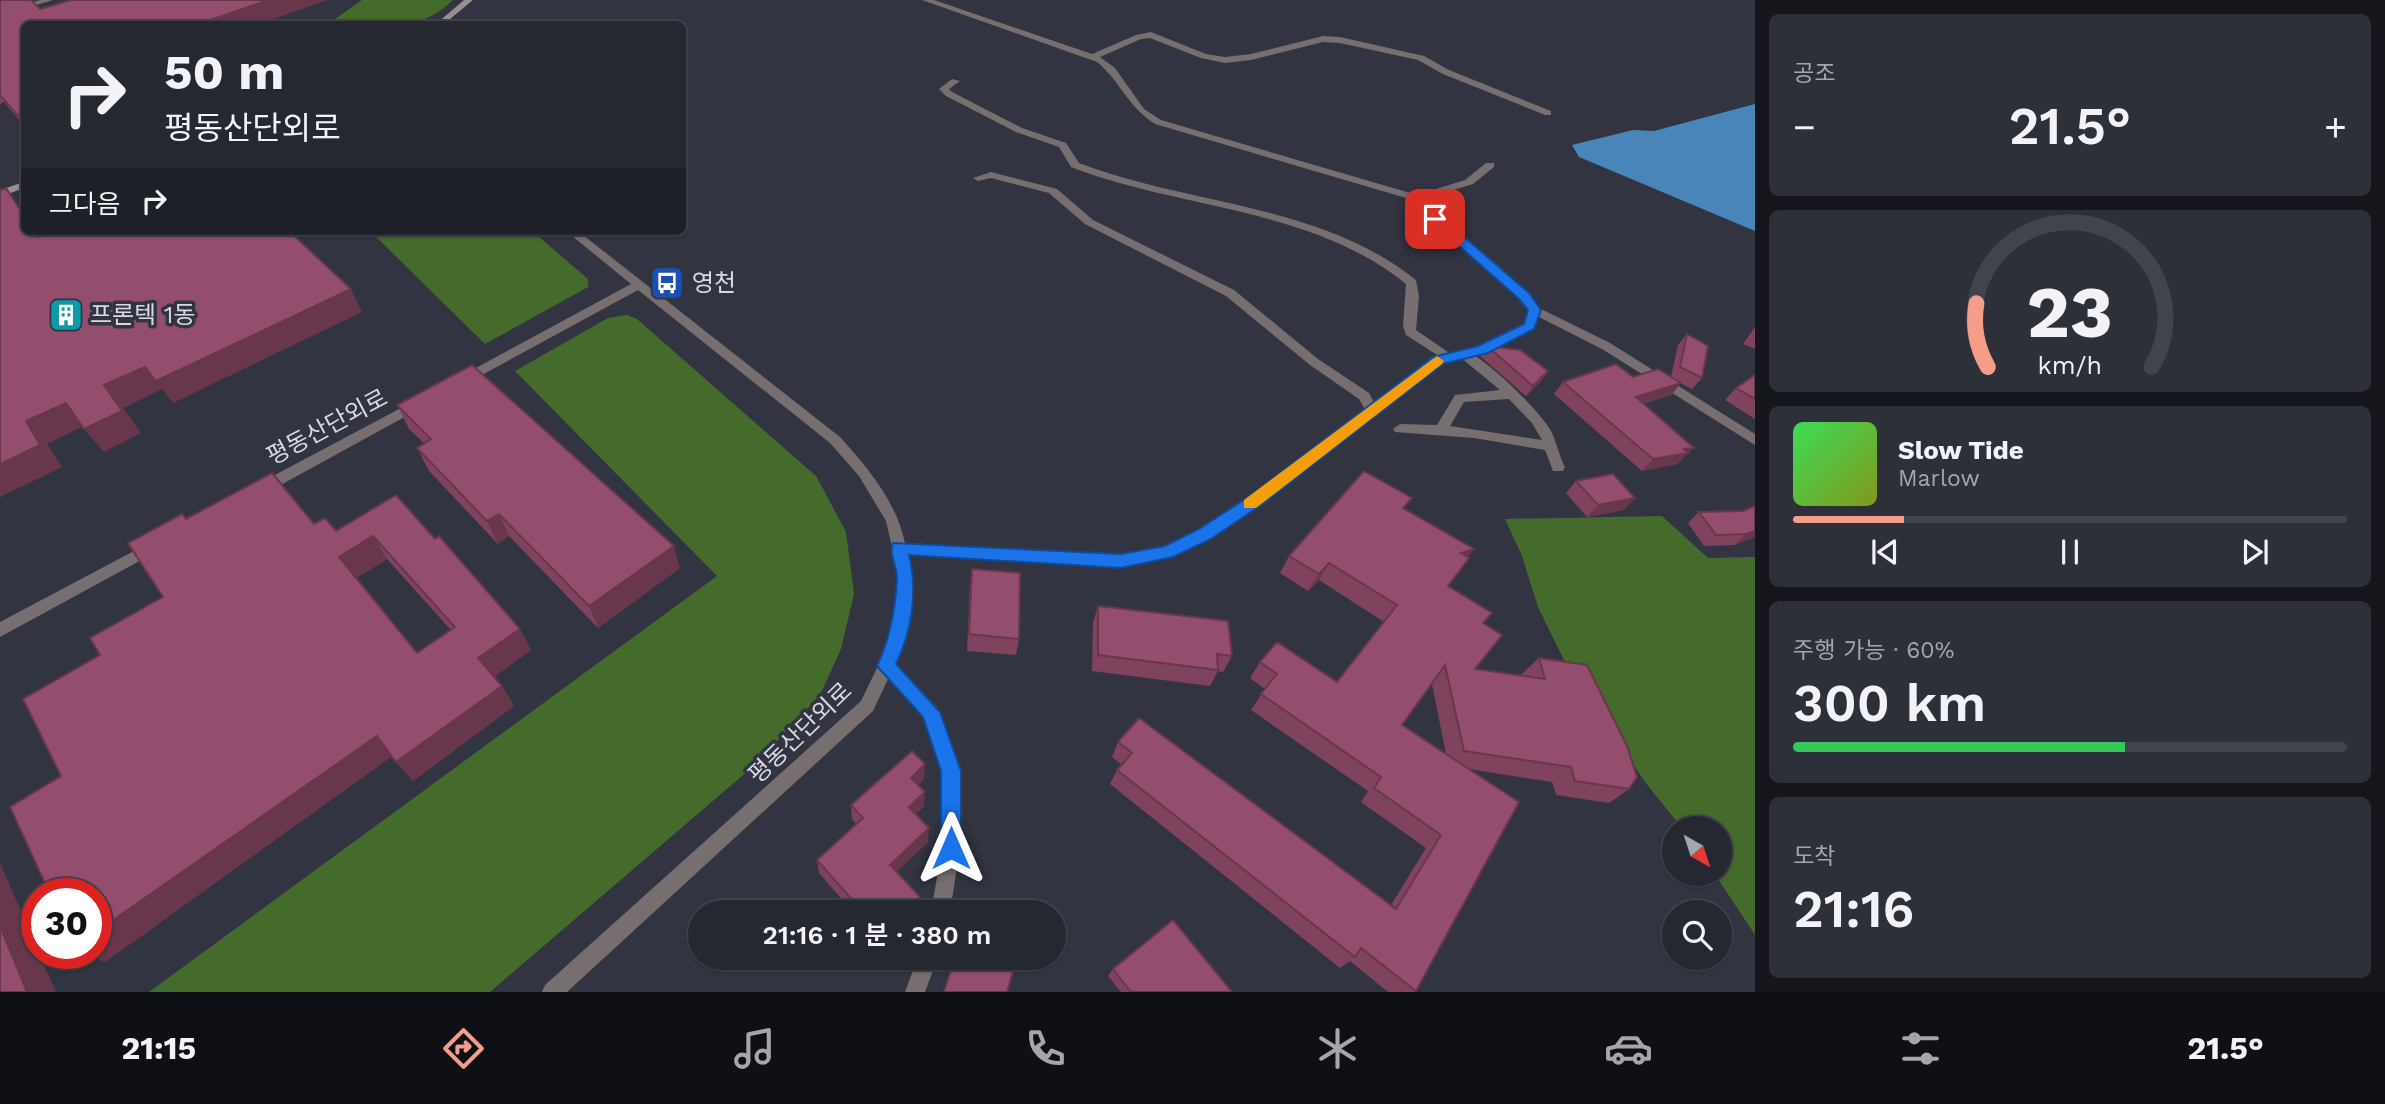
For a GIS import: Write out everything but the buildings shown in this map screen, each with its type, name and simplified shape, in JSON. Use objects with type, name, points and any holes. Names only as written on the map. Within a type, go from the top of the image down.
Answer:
[{"type":"street","points":[[0,14],[49,0]]},
{"type":"street","points":[[444,21],[469,0]]},
{"type":"street","points":[[926,0],[1105,63],[1141,111],[1158,122],[1417,198],[1462,185],[1490,165]]},
{"type":"street","points":[[1093,57],[1139,37],[1151,35],[1204,57],[1225,60],[1251,57],[1323,39],[1340,40],[1421,58],[1446,72],[1548,113]]},
{"type":"street","points":[[955,80],[944,89],[949,94],[1007,124],[1063,145],[1075,165],[1285,222],[1345,240],[1374,254],[1412,283],[1414,306],[1408,319],[1410,332],[1449,357]]},
{"type":"street","points":[[978,177],[991,175],[1053,191],[1089,222],[1230,293],[1314,362],[1364,396],[1373,412]]},
{"type":"street","points":[[0,194],[21,187]]},
{"type":"street","points":[[1417,198],[1435,219],[1524,296],[1535,310],[1606,346],[1755,440]]},
{"type":"street","name":"평동산단외로","points":[[552,992],[867,706],[898,641],[906,577],[893,520],[864,472],[835,440],[575,235]]},
{"type":"street","points":[[454,384],[639,285]]},
{"type":"street","points":[[899,548],[1121,561],[1167,552],[1205,534],[1259,498],[1438,360],[1483,349],[1530,326],[1535,310]]},
{"type":"street","points":[[1464,354],[1511,394],[1546,433],[1548,446],[1558,467]]},
{"type":"street","points":[[1442,428],[1460,398],[1511,394]]},
{"type":"street","name":"평동산단외로","points":[[246,497],[430,398]]},
{"type":"street","points":[[1399,429],[1442,428],[1498,435],[1548,446]]},
{"type":"street","points":[[0,630],[160,544]]},
{"type":"street","points":[[886,666],[931,712],[951,771],[951,848],[942,900]]},
{"type":"street","points":[[915,992],[923,970]]},
{"type":"green space","points":[[362,0],[453,0],[439,11],[418,21],[332,21]]},
{"type":"green space","points":[[374,235],[537,235],[588,279],[588,287],[485,344]]},
{"type":"green space","points":[[627,315],[637,319],[816,476],[846,532],[854,594],[841,649],[820,695],[756,764],[490,992],[149,992],[717,576],[515,371],[608,318]]},
{"type":"green space","points":[[1662,516],[1708,558],[1755,557],[1755,935],[1723,886],[1732,886],[1732,816],[1672,816],[1645,782],[1564,660],[1538,607],[1522,556],[1505,519]]},
{"type":"water","points":[[1755,104],[1755,231],[1579,157],[1572,145],[1633,130],[1654,131]]},
{"type":"slow traffic","points":[[1250,504],[1437,361]]},
{"type":"place","name":"영천","points":[[667,283]]},
{"type":"place","name":"프론텍 1동","points":[[66,315]]},
{"type":"route","points":[[951,848],[951,771],[931,712],[886,666],[898,641],[906,577],[899,548],[1121,561],[1167,552],[1205,534],[1259,498],[1438,360],[1483,349],[1530,326],[1535,310],[1524,296],[1435,219]]}]
